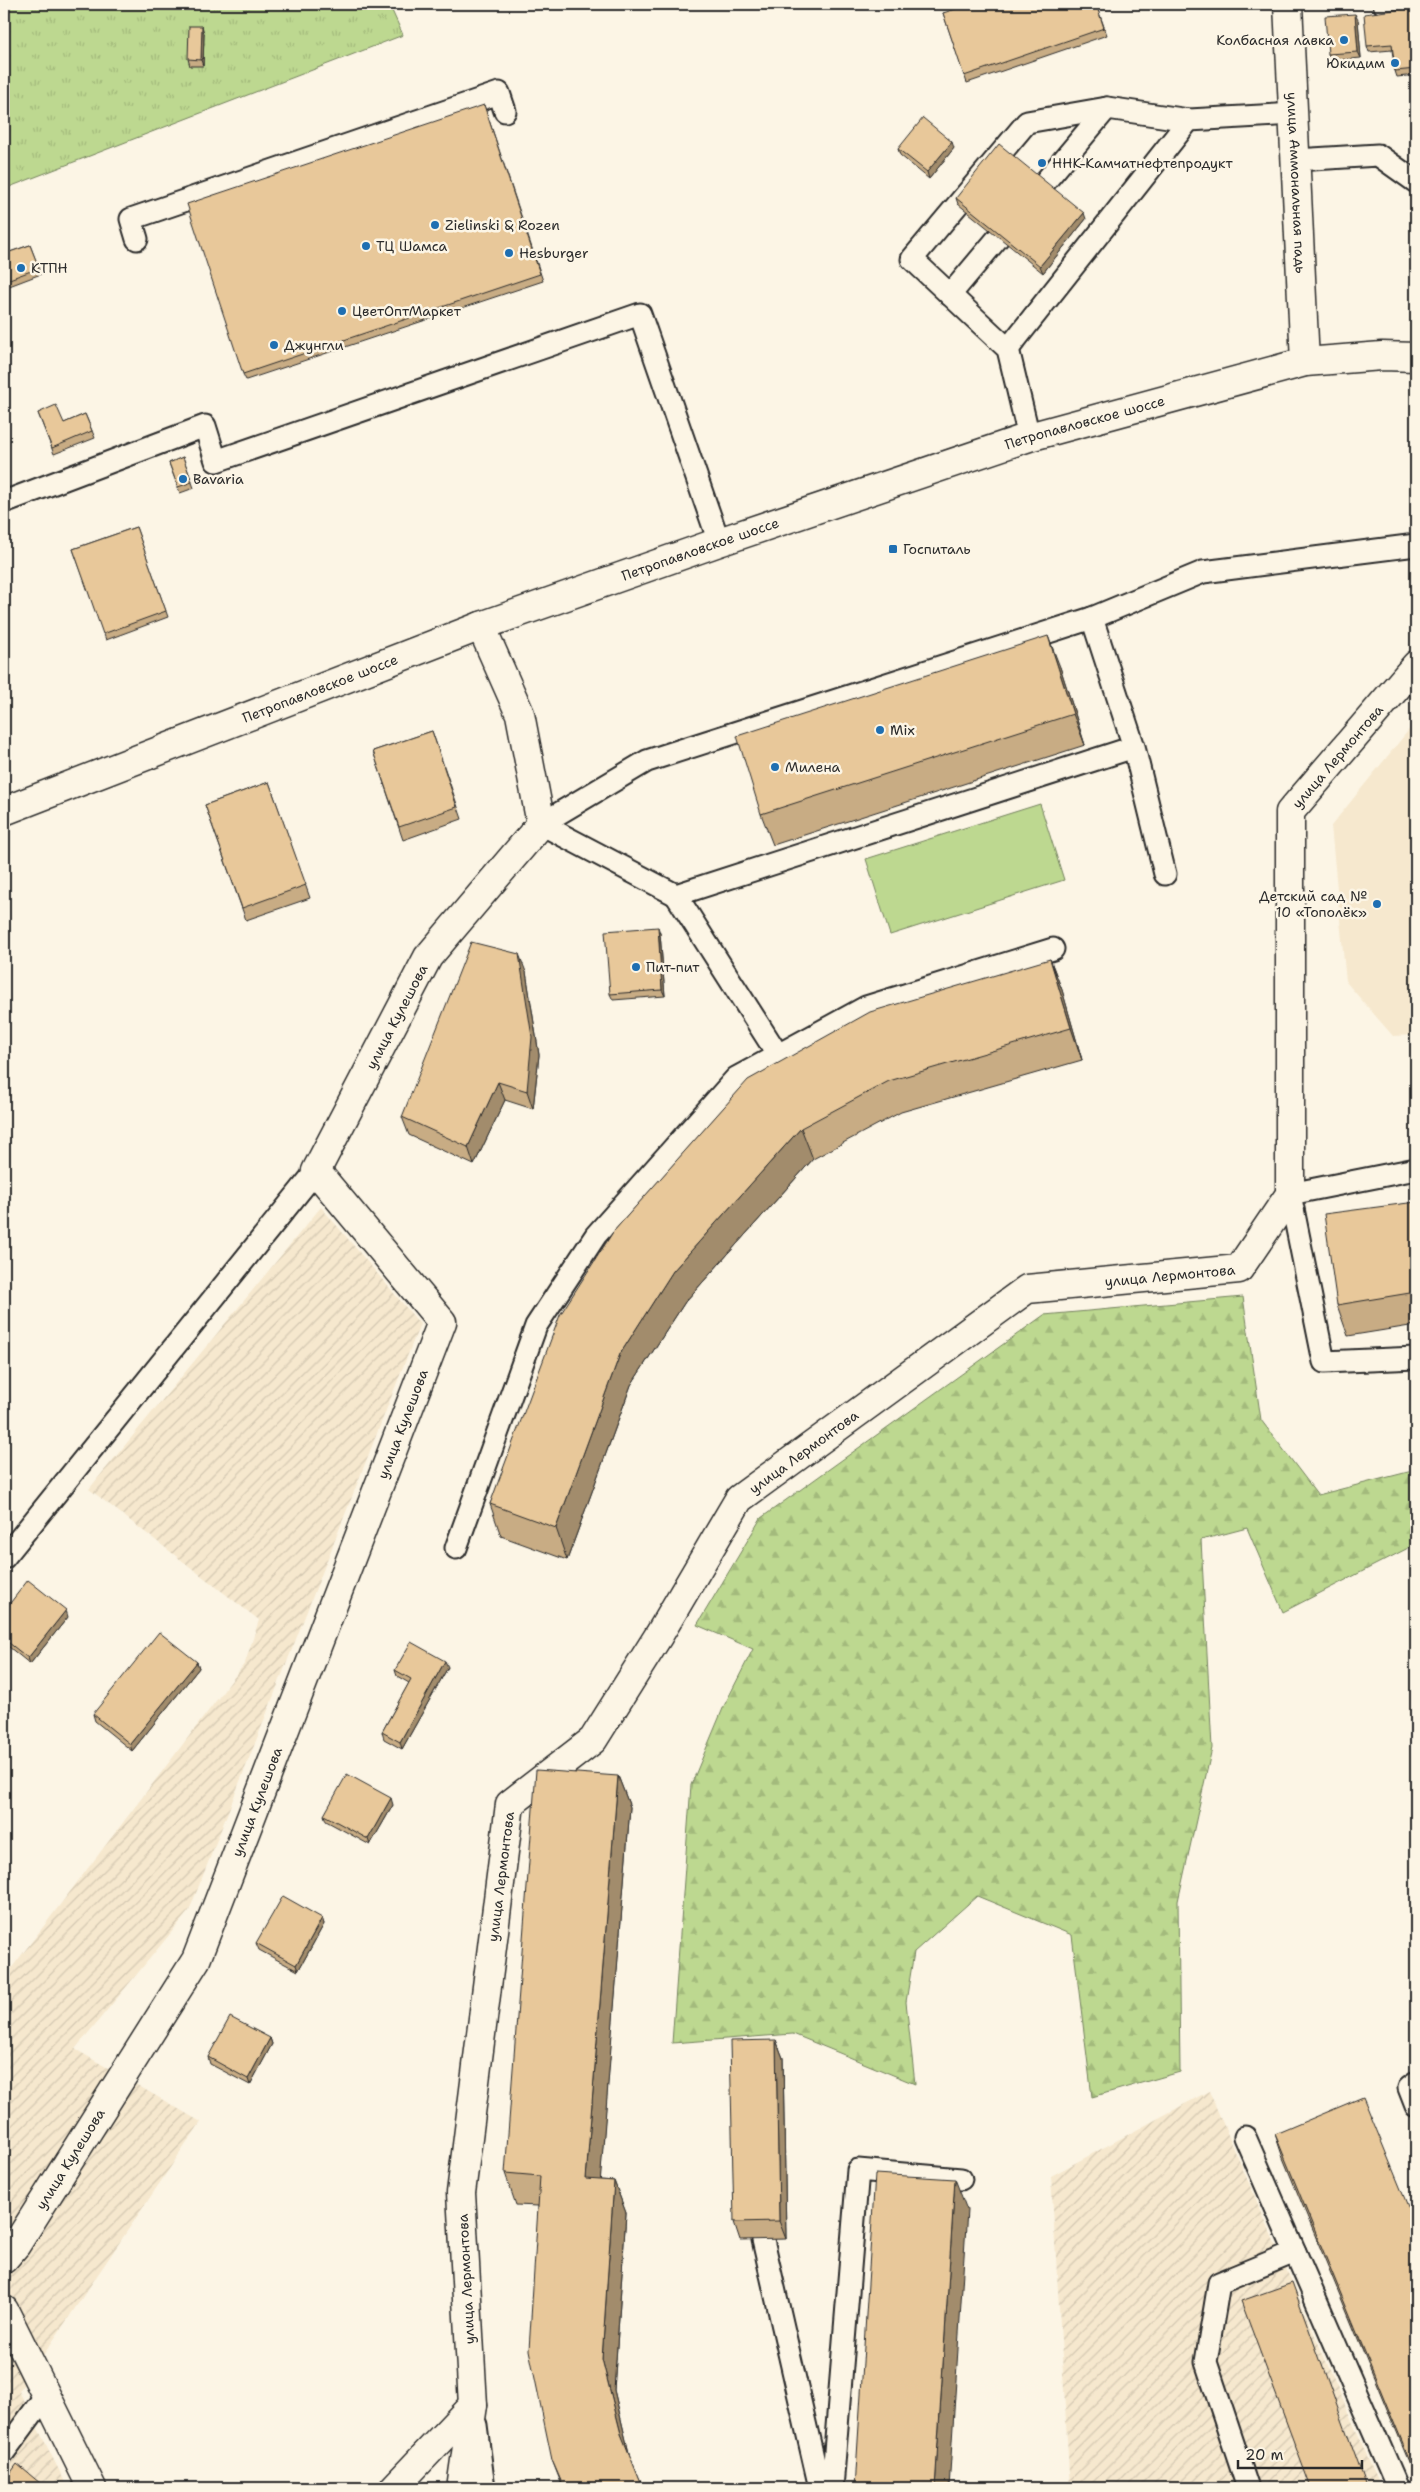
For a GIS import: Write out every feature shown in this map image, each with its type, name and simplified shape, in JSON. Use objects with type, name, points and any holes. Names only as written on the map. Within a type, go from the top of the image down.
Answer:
[{"type":"street","name":"улица Аммональная падь","points":[[1288,4],[1305,362]]},
{"type":"street","name":"Петропавловское шоссе","points":[[4,811],[481,626],[719,542],[1029,437],[1305,362],[1382,356],[1416,358]]},
{"type":"street","points":[[481,626],[520,714],[541,824]]},
{"type":"street","name":"улица Лермонтова","points":[[461,2488],[473,2405],[461,2194],[510,1804],[593,1740],[659,1635],[739,1499],[1027,1288],[1239,1269],[1290,1194],[1290,812],[1416,665]]},
{"type":"street","name":"улица Кулешова","points":[[8,2247],[196,1960],[442,1322],[316,1171],[428,957],[541,824]]},
{"type":"street","points":[[4,2310],[92,2488]]},
{"type":"street","points":[[394,2488],[473,2405]]},
{"type":"lane","points":[[1384,4],[1416,9]]},
{"type":"lane","points":[[137,239],[131,219],[499,93],[505,111]]},
{"type":"lane","points":[[1029,437],[1008,349],[912,259],[1027,122],[1107,108],[1189,120],[1294,114]]},
{"type":"lane","points":[[950,295],[1107,108]]},
{"type":"lane","points":[[1008,349],[1189,120]]},
{"type":"lane","points":[[1296,160],[1378,155],[1416,182]]},
{"type":"lane","points":[[4,502],[205,426],[216,461],[640,314],[719,542]]},
{"type":"lane","points":[[541,824],[647,761],[1092,618],[1203,572],[1416,545]]},
{"type":"lane","points":[[1092,618],[1134,747],[1165,874]]},
{"type":"lane","points":[[676,895],[1134,747]]},
{"type":"lane","points":[[541,824],[676,895],[778,1055]]},
{"type":"lane","points":[[456,1548],[536,1326],[596,1235],[736,1078],[866,1007],[1053,949]]},
{"type":"lane","points":[[1416,1169],[1290,1194],[1324,1362],[1416,1358]]},
{"type":"lane","points":[[4,1558],[316,1171]]},
{"type":"lane","points":[[1416,2083],[1409,2088],[1416,2106]]},
{"type":"lane","points":[[1245,2137],[1398,2488]]},
{"type":"lane","points":[[832,2488],[858,2170],[961,2178]]},
{"type":"lane","points":[[763,2240],[820,2488]]},
{"type":"lane","points":[[1248,2488],[1206,2362],[1219,2284],[1295,2252]]},
{"type":"lane","points":[[4,2452],[46,2395]]},
{"type":"lane","points":[[473,2405],[484,2488]]},
{"type":"shaded area","name":"Детский сад № 10 «Тополёк»","points":[[1416,721],[1416,1035],[1393,1036],[1346,982],[1331,826]]},
{"type":"shaded area","points":[[321,1207],[420,1324],[189,1911],[75,2049],[201,2122],[19,2391],[68,2488],[4,2488],[4,1978],[245,1663],[259,1620],[89,1489]]},
{"type":"shaded area","points":[[1209,2091],[1381,2488],[1070,2488],[1051,2176]]},
{"type":"green space","points":[[4,4],[389,4],[403,35],[4,189]]},
{"type":"green space","points":[[1040,804],[1064,880],[890,935],[866,859]]},
{"type":"green space","points":[[1243,1297],[1261,1420],[1318,1495],[1416,1470],[1416,1544],[1283,1612],[1247,1528],[1201,1540],[1212,1748],[1178,1901],[1180,2072],[1092,2097],[1072,1935],[977,1896],[914,1952],[906,2002],[915,2084],[793,2034],[672,2043],[691,1785],[724,1706],[753,1649],[697,1625],[761,1518],[1044,1315]]},
{"type":"building","points":[[971,4],[1096,4],[1104,28],[964,76],[943,13]]},
{"type":"building","points":[[1416,7],[1416,69],[1395,71],[1392,44],[1367,46],[1364,14]]},
{"type":"building","name":"Колбасная лавка","points":[[1355,14],[1358,52],[1328,54],[1325,16]]},
{"type":"building","points":[[189,26],[202,26],[201,60],[188,59]]},
{"type":"building","name":"ТЦ Шамса","points":[[484,105],[540,274],[243,374],[187,204]]},
{"type":"building","points":[[923,118],[952,142],[927,172],[898,149]]},
{"type":"building","points":[[999,144],[1084,213],[1040,266],[956,198]]},
{"type":"building","name":"КТПН","points":[[30,245],[39,268],[4,281],[4,254]]},
{"type":"building","points":[[56,405],[64,423],[85,414],[92,431],[52,448],[38,413]]},
{"type":"building","name":"Bavaria","points":[[183,457],[192,482],[178,487],[169,463]]},
{"type":"building","points":[[136,527],[166,611],[103,634],[73,549]]},
{"type":"building","points":[[1048,636],[1073,714],[761,814],[737,736]]},
{"type":"building","points":[[432,731],[457,807],[399,827],[373,751]]},
{"type":"building","points":[[269,782],[306,885],[242,908],[205,805]]},
{"type":"building","name":"Пит-пит","points":[[658,927],[662,990],[610,994],[605,931]]},
{"type":"building","points":[[471,942],[519,954],[532,1037],[527,1091],[498,1082],[468,1147],[402,1117]]},
{"type":"building","points":[[1050,959],[1071,1028],[889,1081],[801,1128],[673,1271],[620,1354],[556,1528],[490,1504],[560,1315],[613,1232],[748,1080],[870,1012]]},
{"type":"building","points":[[1416,1202],[1416,1292],[1337,1305],[1324,1214]]},
{"type":"building","points":[[28,1580],[66,1610],[28,1658],[4,1639],[4,1611]]},
{"type":"building","points":[[159,1632],[197,1662],[130,1744],[93,1714]]},
{"type":"building","points":[[411,1642],[445,1661],[400,1742],[382,1732],[411,1679],[395,1670]]},
{"type":"building","points":[[536,1770],[618,1776],[586,2179],[614,2181],[602,2359],[621,2434],[643,2488],[564,2488],[552,2460],[529,2350],[540,2176],[505,2173]]},
{"type":"building","points":[[347,1774],[391,1798],[368,1839],[324,1815]]},
{"type":"building","points":[[283,1896],[322,1918],[296,1965],[256,1943]]},
{"type":"building","points":[[230,2017],[270,2038],[248,2079],[208,2057]]},
{"type":"building","points":[[776,2040],[779,2221],[734,2222],[730,2041]]},
{"type":"building","points":[[1363,2097],[1416,2226],[1416,2476],[1275,2134]]},
{"type":"building","points":[[875,2174],[955,2179],[935,2488],[855,2488]]},
{"type":"building","points":[[1292,2283],[1367,2488],[1311,2488],[1241,2301]]},
{"type":"building","points":[[17,2464],[46,2488],[4,2488],[4,2482]]},
{"type":"place","name":"Колбасная лавка","points":[[1344,40]]},
{"type":"place","name":"Юкидим","points":[[1395,63]]},
{"type":"place","name":"ННК-Камчатнефтепродукт","points":[[1042,163]]},
{"type":"place","name":"Zielinski & Rozen","points":[[435,225]]},
{"type":"place","name":"ТЦ Шамса","points":[[366,246]]},
{"type":"place","name":"Hesburger","points":[[509,253]]},
{"type":"place","name":"КТПН","points":[[21,268]]},
{"type":"place","name":"ЦветОптМаркет","points":[[342,311]]},
{"type":"place","name":"Джунгли","points":[[274,345]]},
{"type":"place","name":"Bavaria","points":[[183,479]]},
{"type":"place","name":"Госпиталь","points":[[893,549]]},
{"type":"place","name":"Mix","points":[[880,730]]},
{"type":"place","name":"Милена","points":[[775,767]]},
{"type":"place","name":"Детский сад № 10 «Тополёк»","points":[[1377,904]]},
{"type":"place","name":"Пит-пит","points":[[636,967]]}]
